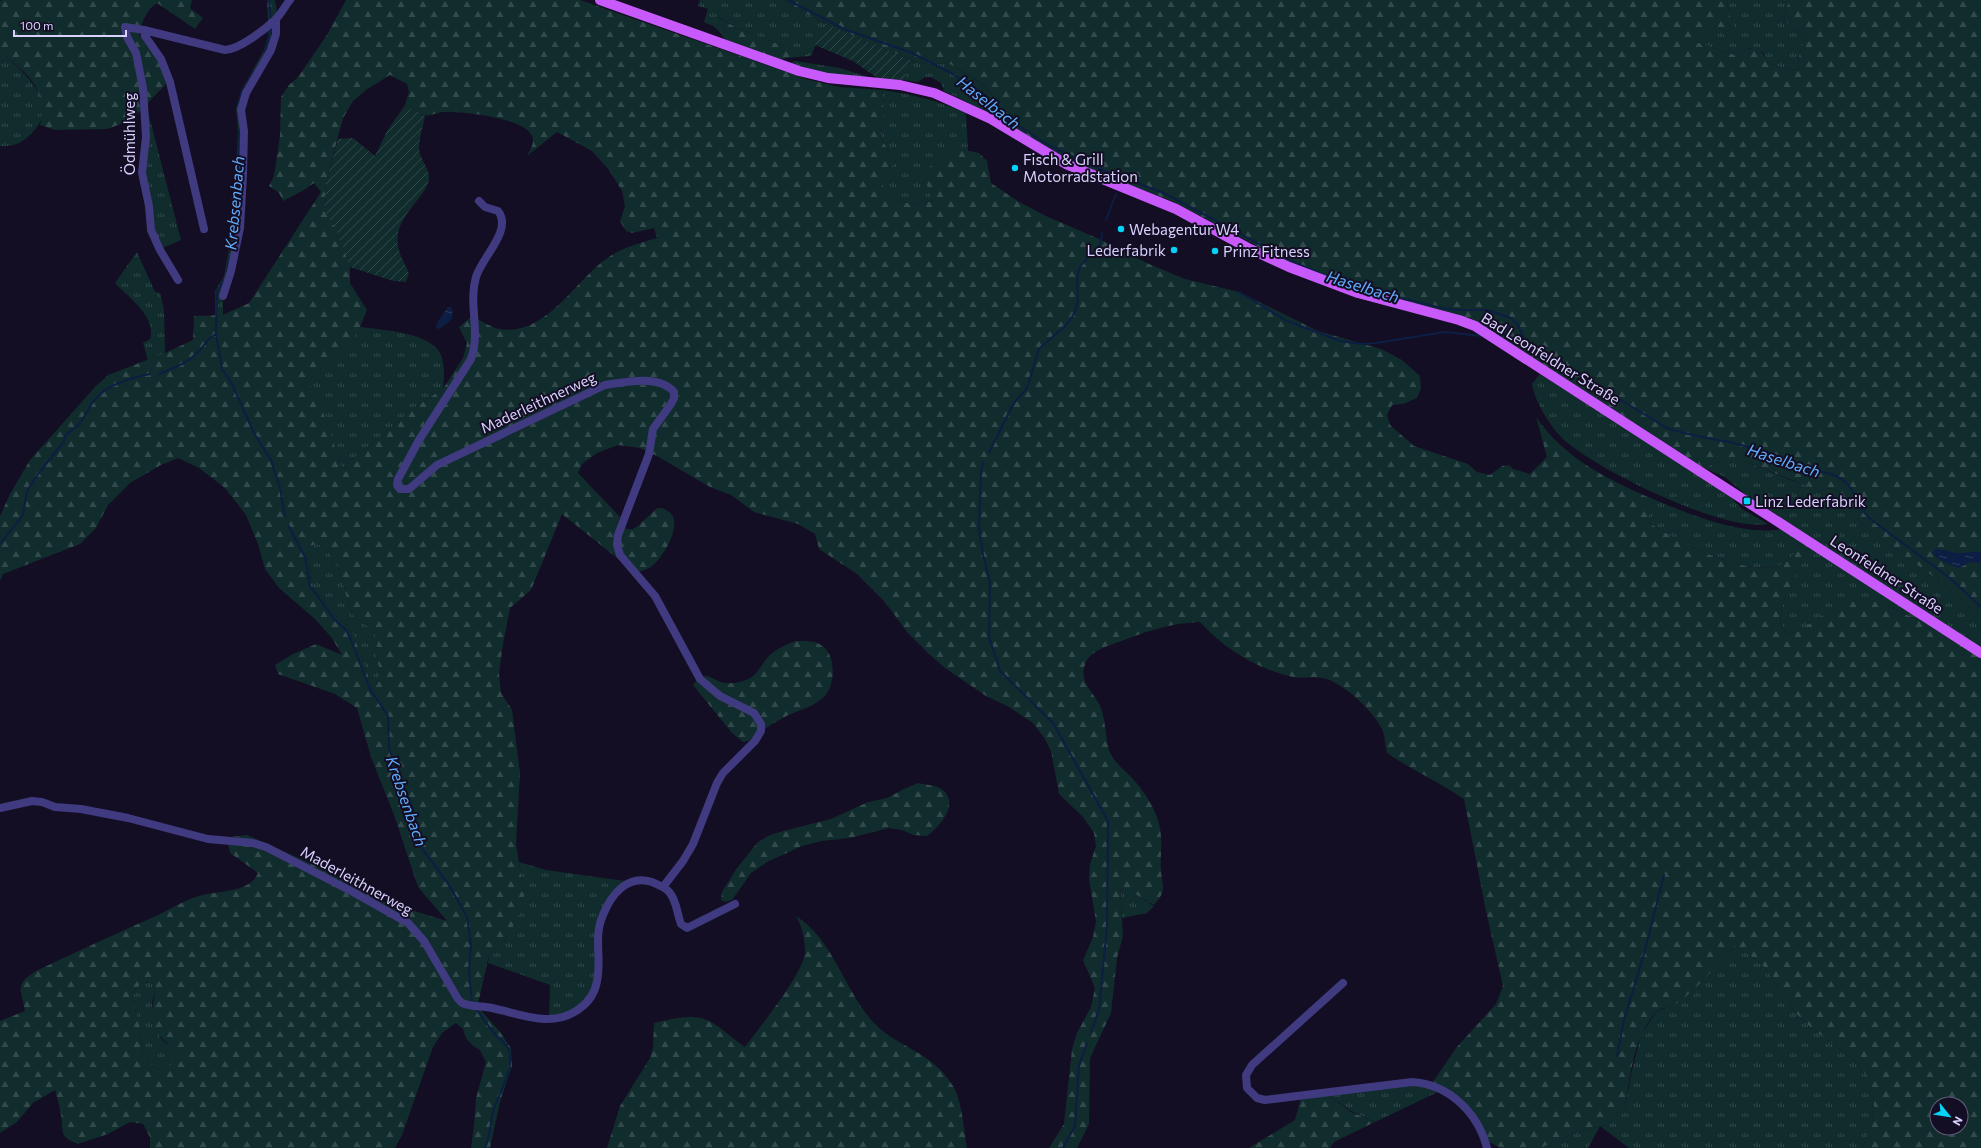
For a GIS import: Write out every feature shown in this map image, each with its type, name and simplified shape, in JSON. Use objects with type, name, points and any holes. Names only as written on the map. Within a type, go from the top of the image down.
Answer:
[{"type":"main road","name":"Bad Leonfeldner Straße","points":[[600,0],[782,65],[828,78],[900,85],[934,93],[985,116],[1066,164],[1176,209],[1248,248],[1289,267],[1358,293],[1459,320],[1475,326],[1776,519]]},
{"type":"main road","name":"Leonfeldner Straße","points":[[1776,519],[1981,653]]},
{"type":"street","name":"Ödmühlweg","points":[[178,280],[160,250],[152,230],[149,206],[143,179],[142,162],[146,137],[143,83],[136,54],[127,37],[125,27],[231,50],[239,46],[272,22],[290,0]]},
{"type":"street","points":[[223,296],[231,271],[240,228],[244,175],[244,131],[241,110],[246,93],[271,50],[276,34],[272,22]]},
{"type":"street","points":[[144,30],[144,36],[161,59],[170,82],[204,229]]},
{"type":"street","name":"Maderleithnerweg","points":[[0,808],[32,801],[42,802],[55,807],[81,809],[128,818],[201,837],[252,843],[266,847],[353,892],[408,923],[424,941],[458,999],[473,1005],[518,1016],[548,1020],[556,1020],[575,1012],[584,1006],[595,989],[599,970],[597,941],[599,929],[608,904],[614,894],[621,887],[638,880],[647,881],[663,887],[683,861],[693,844],[717,783],[723,773],[755,741],[761,731],[761,724],[754,713],[720,696],[700,679],[655,596],[626,564],[617,546],[618,535],[648,454],[653,430],[674,398],[674,392],[669,386],[661,382],[623,382],[605,385],[437,465],[409,489],[400,489],[398,479],[415,446],[472,359],[476,348],[474,291],[476,277],[481,264],[497,239],[502,228],[503,220],[498,211],[485,206],[479,201]]},
{"type":"street","points":[[663,887],[670,893],[674,901],[681,924],[687,928],[735,904]]},
{"type":"street","points":[[1343,983],[1321,1005],[1252,1065],[1246,1075],[1247,1088],[1257,1098],[1265,1100],[1412,1082],[1431,1084],[1450,1095],[1467,1110],[1480,1129],[1487,1148]]},
{"type":"green space","points":[[192,0],[190,8],[203,18],[195,29],[157,3],[153,6],[145,17],[139,35],[155,55],[168,82],[137,114],[124,123],[107,129],[55,130],[40,125],[41,111],[38,90],[26,74],[0,51],[0,1]]},
{"type":"green space","points":[[267,0],[275,0],[277,13],[268,22]]},
{"type":"green space","points":[[346,0],[580,0],[806,79],[839,87],[882,90],[884,112],[880,134],[883,142],[896,161],[889,169],[883,181],[884,192],[888,197],[902,202],[911,203],[926,203],[932,201],[925,179],[927,169],[952,150],[960,149],[979,153],[987,161],[991,183],[1019,202],[1048,217],[1185,279],[1239,292],[1318,331],[1381,349],[1402,360],[1420,376],[1421,389],[1417,398],[1403,404],[1392,405],[1387,415],[1390,425],[1414,446],[1468,464],[1477,472],[1490,475],[1502,466],[1509,465],[1513,469],[1530,474],[1547,457],[1536,417],[1547,432],[1573,456],[1604,476],[1653,499],[1647,521],[1676,539],[1696,549],[1717,558],[1759,568],[1777,566],[1790,559],[1801,541],[1809,546],[1784,600],[1780,621],[1787,634],[1799,631],[1835,607],[1851,602],[1866,600],[1885,604],[1932,627],[1981,658],[1981,1148],[1862,1148],[1868,1135],[1874,1110],[1874,1098],[1866,1076],[1859,1065],[1848,1055],[1814,1030],[1796,1013],[1767,970],[1736,945],[1685,997],[1677,1003],[1655,1013],[1642,1034],[1637,1046],[1631,1071],[1625,1109],[1606,1125],[1577,1132],[1540,1148],[1501,1148],[1489,1142],[1479,1121],[1468,1106],[1453,1093],[1433,1082],[1456,1048],[1496,1004],[1503,986],[1486,911],[1464,799],[1387,753],[1383,731],[1378,722],[1365,706],[1348,691],[1323,678],[1293,677],[1266,669],[1242,657],[1220,641],[1200,622],[1180,624],[1143,633],[1097,651],[1086,662],[1084,669],[1085,681],[1102,711],[1109,750],[1117,762],[1139,786],[1156,814],[1161,836],[1163,892],[1154,905],[1120,885],[1123,936],[1117,958],[1111,1013],[1090,1058],[1089,1124],[1077,1148],[1049,1148],[1064,1124],[1072,1049],[1077,1033],[1091,1007],[1095,988],[1083,960],[1093,937],[1096,921],[1089,879],[1090,864],[1096,846],[1094,833],[1083,817],[1059,794],[1051,751],[1045,739],[1033,723],[1009,707],[986,696],[945,668],[928,653],[907,632],[885,602],[857,574],[819,549],[815,534],[798,524],[754,512],[731,495],[710,487],[657,456],[640,448],[618,445],[597,453],[582,464],[578,473],[620,517],[614,538],[622,562],[562,514],[531,590],[510,608],[503,644],[499,673],[501,693],[512,710],[520,773],[516,844],[524,893],[518,917],[507,938],[489,955],[478,1004],[479,1008],[500,1032],[511,1048],[512,1066],[500,1102],[490,1148],[471,1148],[476,1098],[486,1062],[480,1050],[472,1045],[466,1038],[463,1029],[456,1023],[442,1033],[433,1047],[402,1135],[395,1148],[150,1148],[150,1137],[143,1124],[130,1122],[108,1134],[78,1144],[67,1139],[63,1133],[61,1112],[55,1090],[33,1103],[17,1122],[0,1133],[0,1021],[25,1011],[21,992],[24,980],[36,971],[186,901],[206,894],[232,890],[248,885],[254,880],[258,873],[230,853],[228,844],[231,837],[247,835],[312,864],[394,907],[411,910],[447,921],[418,887],[394,815],[371,757],[357,708],[335,694],[278,674],[275,665],[293,654],[316,644],[342,655],[332,638],[315,619],[279,588],[265,569],[258,544],[246,515],[225,488],[199,468],[178,458],[161,465],[130,483],[108,505],[96,528],[80,544],[3,574],[0,581],[0,516],[10,494],[30,460],[95,387],[108,375],[165,353],[193,340],[194,316],[223,315],[249,303],[321,192],[314,183],[283,201],[279,193],[269,186],[274,176],[280,136],[281,97],[289,85],[298,77],[327,35]],"holes":[[[390,75],[407,84],[409,92],[405,105],[421,114],[428,116],[442,112],[451,112],[491,116],[517,124],[526,129],[533,139],[533,144],[527,156],[557,132],[592,151],[609,170],[622,191],[625,206],[620,221],[626,231],[632,233],[654,228],[657,238],[628,247],[608,257],[556,308],[543,318],[529,325],[515,329],[499,329],[472,316],[459,327],[467,343],[463,358],[443,389],[418,405],[342,468],[317,394],[307,382],[351,342],[360,327],[367,310],[350,283],[350,267],[339,235],[332,221],[324,210],[326,182],[343,118],[353,101],[366,90]],[[318,544],[326,550],[337,565],[352,614],[370,628],[375,635],[377,640],[376,652],[380,673],[377,685],[373,685],[370,681],[354,636],[313,588],[307,550],[309,546]],[[152,982],[154,988],[152,1013],[153,1024],[155,1030],[170,1047],[175,1056],[175,1062],[168,1067],[157,1069],[150,1064],[143,1053],[140,1027],[132,997],[135,989],[142,983]]]},
{"type":"green space","points":[[700,0],[784,0],[801,11],[825,23],[811,56],[809,56],[737,28],[718,17],[713,26],[704,22],[708,9],[698,6]]},
{"type":"green space","points":[[784,0],[1727,0],[1729,13],[1734,27],[1731,32],[1725,37],[1721,28],[1717,26],[1697,38],[1696,42],[1735,55],[1751,48],[1755,48],[1762,52],[1769,64],[1797,71],[1800,51],[1807,35],[1793,29],[1784,19],[1789,0],[1981,0],[1981,617],[1945,585],[1866,528],[1856,518],[1842,493],[1833,488],[1822,490],[1807,486],[1744,461],[1720,461],[1704,468],[1472,319],[1356,287],[1284,260],[1172,201],[1082,166],[1062,156],[999,118],[997,105],[993,96],[988,90],[975,79],[946,62],[944,64],[919,63],[848,34],[801,11]]},
{"type":"green space","points":[[1727,0],[1789,0],[1784,19],[1793,29],[1807,35],[1800,51],[1797,71],[1769,64],[1763,52],[1750,48],[1735,55],[1696,42],[1696,38],[1717,26],[1721,28],[1734,27],[1729,13]]},
{"type":"green space","points":[[717,17],[737,28],[809,56],[786,58],[781,60],[725,40],[721,33],[713,26]]},
{"type":"green space","points":[[825,23],[911,60],[904,80],[879,79],[853,61],[815,45]]},
{"type":"green space","points":[[273,24],[269,48],[248,84],[241,125],[238,228],[223,299],[223,315],[215,316],[215,291],[224,276],[233,229],[231,199],[236,177],[238,131],[236,108],[242,89],[264,50],[268,36],[268,27]]},
{"type":"green space","points":[[0,51],[28,78],[36,88],[41,99],[43,110],[40,121],[32,133],[21,142],[10,146],[0,146]]},
{"type":"green space","points":[[911,60],[919,63],[944,64],[946,62],[974,79],[992,96],[997,105],[999,118],[944,91],[941,83],[931,77],[926,77],[917,82],[904,80]]},
{"type":"green space","points":[[795,61],[840,68],[871,78],[831,75],[789,63]]},
{"type":"green space","points":[[882,90],[925,98],[966,113],[968,151],[960,149],[929,190],[932,201],[926,203],[902,202],[888,197],[884,192],[882,185],[884,178],[896,161],[883,142],[880,133],[884,112]]},
{"type":"green space","points":[[146,104],[181,240],[162,248],[155,230],[146,177]]},
{"type":"green space","points":[[405,105],[425,116],[419,149],[429,176],[428,184],[405,217],[400,227],[398,238],[399,250],[409,273],[406,282],[393,281],[350,267],[336,230],[324,210],[326,182],[338,139],[353,138],[375,156],[387,131]]},
{"type":"green space","points":[[137,252],[155,292],[160,293],[164,310],[165,353],[148,360],[143,343],[150,339],[151,331],[149,323],[140,308],[115,283]]},
{"type":"green space","points":[[360,327],[392,331],[428,341],[436,347],[441,355],[444,376],[443,389],[418,405],[342,468],[317,395],[307,382],[350,342]]},
{"type":"green space","points":[[1540,374],[1726,492],[1742,509],[1768,524],[1748,524],[1722,519],[1693,509],[1661,496],[1631,481],[1579,452],[1558,434],[1548,421],[1536,398],[1532,384]]},
{"type":"green space","points":[[1720,461],[1744,461],[1790,480],[1822,490],[1833,488],[1842,493],[1856,518],[1866,528],[1945,585],[1981,617],[1981,648],[1751,499],[1725,477],[1704,468]]},
{"type":"green space","points":[[1653,499],[1716,523],[1733,527],[1750,530],[1783,529],[1801,541],[1790,559],[1777,566],[1759,568],[1717,558],[1676,539],[1647,521]]},
{"type":"green space","points":[[657,508],[662,508],[672,515],[674,530],[667,548],[656,562],[651,567],[639,572],[621,550],[620,545],[625,521],[626,529],[633,529]]},
{"type":"green space","points":[[318,544],[326,550],[337,565],[352,614],[370,628],[376,637],[376,652],[380,673],[377,685],[372,685],[370,681],[354,636],[313,588],[307,550],[309,546]]},
{"type":"green space","points":[[1809,546],[1932,627],[1885,604],[1808,626],[1799,631],[1787,634],[1780,621],[1784,600]]},
{"type":"green space","points":[[796,641],[811,642],[822,645],[829,653],[833,672],[828,692],[817,703],[783,718],[769,726],[754,738],[743,742],[732,733],[693,685],[701,677],[705,676],[709,676],[725,683],[746,680],[755,674],[773,652]]},
{"type":"green space","points":[[918,783],[940,788],[945,792],[948,798],[949,804],[945,817],[941,823],[927,836],[913,835],[902,830],[889,828],[850,838],[821,841],[802,846],[767,862],[751,873],[732,900],[725,902],[721,900],[722,892],[737,868],[758,842],[770,835],[831,819],[868,802],[887,798]]},
{"type":"green space","points":[[519,862],[546,870],[625,881],[606,904],[593,990],[574,1011],[549,1018],[550,985],[488,963],[489,955],[507,938],[524,893]]},
{"type":"green space","points":[[1120,884],[1154,906],[1147,913],[1122,918]]},
{"type":"green space","points":[[796,916],[809,926],[820,938],[854,995],[873,1022],[882,1031],[935,1064],[953,1086],[959,1099],[967,1148],[607,1148],[620,1106],[650,1058],[653,1047],[654,1023],[683,1017],[701,1018],[713,1023],[745,1047],[780,1000],[803,961],[805,952],[804,943]]},
{"type":"green space","points":[[1736,945],[1752,956],[1767,970],[1788,1003],[1802,1019],[1859,1065],[1871,1087],[1874,1098],[1872,1122],[1862,1148],[1629,1148],[1600,1126],[1606,1125],[1625,1109],[1631,1074],[1641,1035],[1656,1012],[1676,1003]]},
{"type":"green space","points":[[152,982],[154,994],[152,1011],[155,1026],[161,1039],[173,1049],[175,1056],[175,1062],[168,1068],[157,1069],[150,1064],[143,1053],[140,1027],[132,997],[135,989],[142,983]]},
{"type":"green space","points":[[1415,1084],[1440,1091],[1375,1122],[1351,1111],[1328,1095]]},
{"type":"green space","points":[[1328,1095],[1351,1112],[1375,1122],[1334,1142],[1330,1148],[1249,1148],[1295,1120],[1301,1098]]},
{"type":"green space","points":[[1600,1127],[1588,1148],[1540,1148],[1577,1132]]},
{"type":"water","points":[[448,307],[451,307],[453,311],[452,318],[448,323],[439,329],[436,328],[437,323]]},
{"type":"water","points":[[1935,549],[1958,553],[1978,552],[1981,553],[1981,563],[1970,562],[1959,568],[1942,561],[1935,556],[1932,552]]},
{"type":"waterway","name":"Krebsenbach","points":[[269,0],[271,19]]},
{"type":"waterway","name":"Haselbach","points":[[788,0],[844,29],[912,53],[951,73],[983,93],[1004,117],[1050,146],[1102,170],[1164,193],[1289,260],[1326,276],[1382,293],[1441,308],[1458,310],[1487,310],[1511,318],[1518,325],[1524,339],[1535,348],[1667,428],[1734,443],[1770,453],[1799,468],[1834,475],[1844,481],[1852,489],[1862,509],[1869,518],[1951,579],[1981,607]]},
{"type":"waterway","name":"Krebsenbach","points":[[265,52],[271,27]]},
{"type":"waterway","name":"Krebsenbach","points":[[238,109],[241,93],[254,71]]},
{"type":"waterway","name":"Krebsenbach","points":[[234,236],[233,207],[234,192],[238,177],[240,127]]},
{"type":"waterway","points":[[1106,220],[1116,194]]},
{"type":"waterway","points":[[989,452],[1014,403],[1026,389],[1039,349],[1066,325],[1074,313],[1078,301],[1078,272],[1083,262],[1097,249],[1102,233]]},
{"type":"waterway","name":"Krebsenbach","points":[[227,273],[230,258]]},
{"type":"waterway","name":"Krebsenbach","points":[[225,279],[217,291],[216,334],[222,369],[231,382],[255,435],[271,460],[280,488],[285,516]]},
{"type":"waterway","name":"Haselbach","points":[[1239,292],[1287,321],[1340,341],[1363,344],[1376,343],[1445,332],[1482,336]]},
{"type":"waterway","name":"Haselbach","points":[[1500,333],[1520,346],[1535,348]]},
{"type":"waterway","points":[[159,374],[190,359],[216,334]]},
{"type":"waterway","points":[[0,544],[23,515],[27,491],[38,474],[63,443],[66,434],[73,430],[82,420],[95,399],[105,390],[117,383],[150,374]]},
{"type":"waterway","points":[[983,462],[981,472],[979,528],[983,555],[990,582],[989,637],[1000,671],[1053,723],[1108,821],[1107,926],[1099,1010],[1091,1032]]},
{"type":"waterway","name":"Krebsenbach","points":[[288,525],[305,557],[310,586],[334,619],[346,630],[370,689],[388,716],[389,749],[412,807],[419,834],[418,843],[449,885],[467,917],[471,945],[469,971],[472,1004]]},
{"type":"waterway","points":[[1617,1056],[1624,1020],[1644,954],[1664,875]]},
{"type":"waterway","name":"Krebsenbach","points":[[476,1009],[492,1031],[508,1048],[510,1058],[508,1074],[495,1105],[485,1148]]},
{"type":"waterway","points":[[1063,1148],[1075,1126],[1079,1065],[1087,1043]]},
{"type":"place","name":"Fisch & Grill Motorradstation","points":[[1015,168]]},
{"type":"place","name":"Webagentur W4","points":[[1121,229]]},
{"type":"place","name":"Lederfabrik","points":[[1174,250]]},
{"type":"place","name":"Prinz Fitness","points":[[1215,251]]},
{"type":"place","name":"Linz Lederfabrik","points":[[1747,501]]}]
